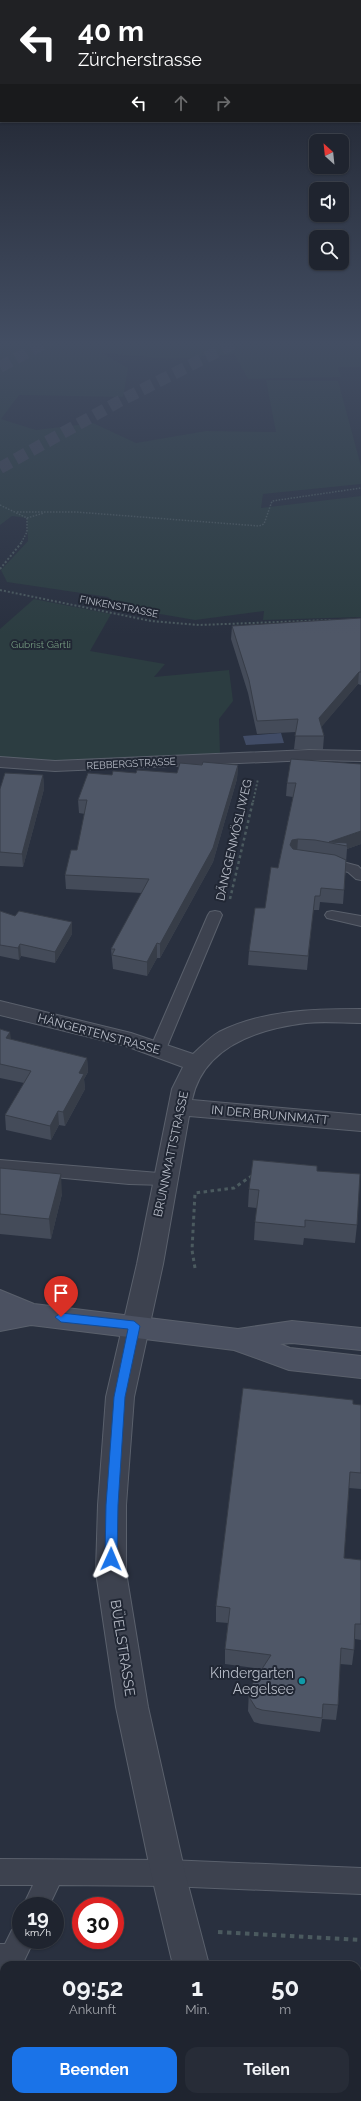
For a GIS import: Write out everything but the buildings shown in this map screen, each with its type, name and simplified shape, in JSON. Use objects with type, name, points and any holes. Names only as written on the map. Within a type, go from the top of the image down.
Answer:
[{"type":"main road","points":[[0,1300],[31,1314]]},
{"type":"main road","points":[[0,1320],[31,1314],[236,1339],[289,1359],[361,1367]]},
{"type":"main road","points":[[236,1339],[292,1332],[361,1339]]},
{"type":"street","name":"REBBERGSTRASSE","points":[[0,762],[55,766],[309,755],[361,756]]},
{"type":"street","name":"HÄNGERTENSTRASSE","points":[[0,1008],[131,1040],[196,1063]]},
{"type":"street","name":"BRUNNMATTSTRASSE","points":[[134,1326],[150,1264],[183,1089],[196,1063],[226,1038],[259,1025],[306,1016],[361,1016]]},
{"type":"street","name":"IN DER BRUNNMATT","points":[[179,1107],[361,1123]]},
{"type":"street","name":"BÜELSTRASSE","points":[[134,1326],[120,1397],[112,1505],[111,1572],[132,1707],[168,1873],[188,1954]]},
{"type":"lane","points":[[312,859],[326,861],[353,869],[361,876]]},
{"type":"lane","points":[[158,1050],[215,915]]},
{"type":"lane","points":[[332,915],[361,921]]},
{"type":"lane","points":[[0,1166],[129,1178],[165,1179]]},
{"type":"lane","points":[[0,1872],[168,1873],[361,1882]]},
{"type":"lane","points":[[40,1897],[52,1873]]},
{"type":"lane","points":[[0,1957],[12,1957],[16,1949]]},
{"type":"path","points":[[18,512],[76,512],[259,526],[264,524],[270,504],[277,499],[361,488]]},
{"type":"path","points":[[0,505],[18,512],[27,518],[28,523],[25,535],[26,539],[0,569]]},
{"type":"path","points":[[27,518],[45,512]]},
{"type":"path","name":"FINKENSTRASSE","points":[[0,590],[151,621],[199,625],[338,620]]},
{"type":"path","name":"DÄNGGENMÖSLIWEG","points":[[215,915],[226,915],[263,757]]},
{"type":"path","points":[[195,1268],[192,1250],[195,1193],[234,1188],[247,1178],[257,1173]]},
{"type":"path","points":[[188,1954],[224,1931],[361,1940]]},
{"type":"green space","points":[[0,438],[125,438],[136,443],[165,438],[353,438],[361,466],[361,484],[263,494],[261,508],[361,496],[361,617],[263,620],[264,611],[195,620],[119,607],[108,597],[7,582],[1,570],[28,541],[27,518],[12,516],[0,525]]},
{"type":"green space","name":"Gubrist Gärtli","points":[[34,599],[111,614],[90,651],[165,664],[154,677],[229,670],[233,701],[219,719],[220,755],[58,763],[0,757],[0,629]]},
{"type":"water","points":[[281,733],[284,743],[246,745],[243,736]]},
{"type":"tunnel","points":[[0,468],[54,438]]},
{"type":"place","name":"Kindergarten Aegelsee","points":[[302,1681]]},
{"type":"route","points":[[61,1317],[134,1326],[120,1397],[112,1505],[111,1559]]}]
